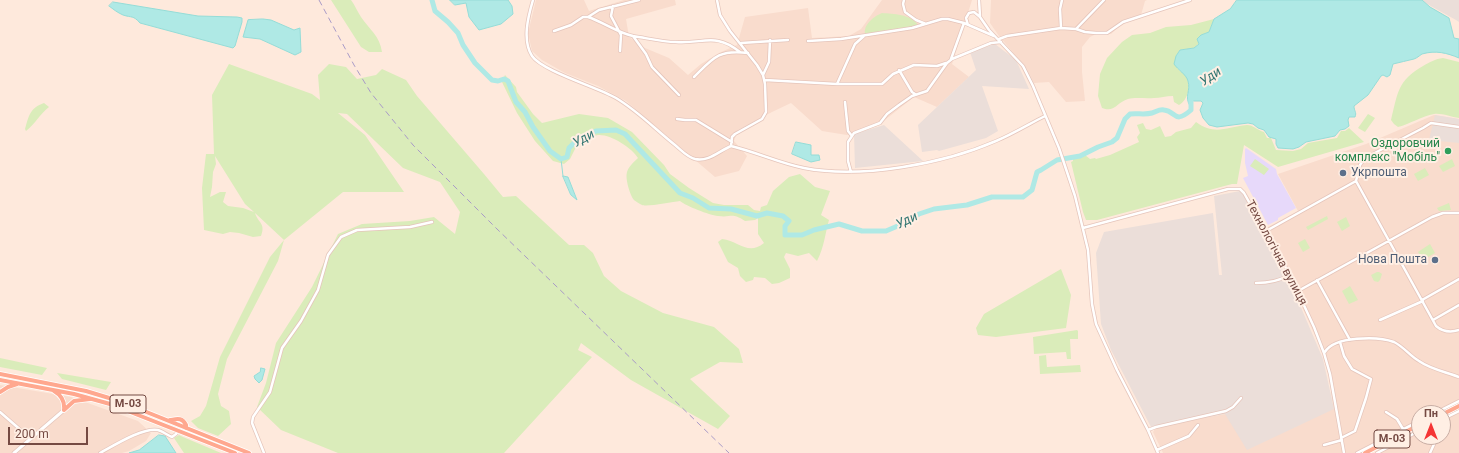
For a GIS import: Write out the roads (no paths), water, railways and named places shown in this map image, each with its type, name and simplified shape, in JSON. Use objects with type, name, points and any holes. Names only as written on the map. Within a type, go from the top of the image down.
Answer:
[{"type":"highway","name":"М-03","points":[[0,374],[101,395],[137,407],[249,453]]},
{"type":"highway","name":"М-03","points":[[0,380],[94,399],[123,408],[235,453]]},
{"type":"highway","points":[[0,392],[8,387],[20,383]]},
{"type":"highway","points":[[50,389],[59,394],[64,405],[64,410]]},
{"type":"highway","points":[[64,410],[74,401],[94,399]]},
{"type":"highway","points":[[179,430],[185,430],[186,428]]},
{"type":"highway","name":"М-03","points":[[1365,453],[1411,429]]},
{"type":"street","points":[[533,0],[526,38],[530,51],[537,61],[609,94],[626,104],[671,142],[693,158],[703,160],[731,146],[786,164],[804,168],[850,172],[884,169],[936,161],[997,141],[1045,116]]},
{"type":"street","points":[[554,31],[571,25],[583,17],[588,17],[599,10],[639,0]]},
{"type":"street","points":[[717,0],[720,15],[730,31],[763,74],[765,80],[766,112],[762,119],[735,134],[732,137],[731,146]]},
{"type":"street","points":[[904,0],[904,12],[916,20],[926,24]]},
{"type":"street","points":[[979,0],[980,17]]},
{"type":"street","points":[[1061,28],[1060,9],[1062,0]]},
{"type":"street","points":[[1076,29],[1104,0]]},
{"type":"street","points":[[850,172],[848,161],[848,142],[852,136],[880,123],[893,109],[916,95],[923,94],[927,91],[951,59],[1000,41],[1007,36],[1061,28],[1076,29],[1085,32],[1107,33],[1123,22],[1190,0]]},
{"type":"street","points":[[613,6],[611,16],[619,30],[620,51]]},
{"type":"street","points":[[968,25],[966,18],[969,12],[974,12],[980,17],[994,36],[1024,66],[1068,172],[1088,250],[1092,304],[1096,324],[1158,452],[1188,436],[1198,425]]},
{"type":"street","points":[[588,17],[633,36],[676,42],[716,40],[731,44],[740,52]]},
{"type":"street","points":[[808,41],[837,40],[912,28],[942,19],[964,23],[994,36]]},
{"type":"street","points":[[951,59],[964,23]]},
{"type":"street","points":[[837,84],[855,44],[866,35]]},
{"type":"street","points":[[633,36],[646,54],[652,67],[679,95]]},
{"type":"street","points":[[763,74],[770,62],[770,40]]},
{"type":"street","points":[[740,43],[788,40]]},
{"type":"street","points":[[694,77],[718,55],[724,52],[748,53]]},
{"type":"street","points":[[765,80],[837,84],[882,84],[899,70],[914,65],[937,66],[947,63]]},
{"type":"street","points":[[899,70],[912,92],[916,95]]},
{"type":"street","points":[[845,102],[848,131],[852,136]]},
{"type":"street","points":[[677,119],[696,120],[732,142]]},
{"type":"street","points":[[1459,127],[1431,123],[1365,158],[1360,165],[1356,181],[1436,326],[1444,331],[1453,332],[1459,330]]},
{"type":"street","points":[[1266,231],[1356,181]]},
{"type":"street","name":"Технологічна вулиця","points":[[1083,228],[1142,211],[1234,188],[1240,189],[1244,193],[1290,275],[1324,353],[1330,374],[1344,453]]},
{"type":"street","points":[[1298,291],[1440,214],[1459,213]]},
{"type":"street","points":[[264,453],[252,423],[253,418],[270,392],[282,348],[301,321],[318,290],[328,255],[341,238],[358,230],[410,227],[432,222]]},
{"type":"street","points":[[1256,283],[1267,283],[1284,279],[1290,275]]},
{"type":"street","points":[[1380,320],[1422,301],[1459,279]]},
{"type":"street","points":[[1317,280],[1350,340]]},
{"type":"street","points":[[1433,320],[1459,305]]},
{"type":"street","points":[[1324,353],[1327,348],[1333,344],[1350,340],[1369,339],[1392,342],[1403,347],[1420,362],[1459,377]]},
{"type":"street","points":[[1324,445],[1341,439],[1355,431],[1371,379],[1352,369],[1344,356],[1340,342]]},
{"type":"street","points":[[1148,430],[1226,411],[1233,407],[1241,398]]},
{"type":"street","points":[[14,453],[64,410]]},
{"type":"street","points":[[0,412],[31,439]]},
{"type":"street","points":[[1386,412],[1397,419],[1403,429]]},
{"type":"street","points":[[1357,453],[1411,425]]},
{"type":"street","points":[[100,453],[123,440],[136,436],[144,431],[157,430],[172,437],[179,430]]},
{"type":"street","points":[[1377,453],[1411,435]]},
{"type":"water","points":[[450,0],[508,0],[512,6],[513,14],[501,24],[479,30],[469,17],[466,3],[455,5]]},
{"type":"water","points":[[1237,0],[1422,0],[1430,7],[1449,18],[1454,38],[1459,39],[1459,58],[1446,53],[1432,52],[1422,54],[1414,59],[1393,64],[1390,75],[1387,77],[1383,75],[1381,76],[1368,95],[1354,106],[1356,114],[1355,117],[1349,117],[1349,126],[1345,129],[1340,130],[1335,136],[1306,142],[1293,149],[1278,148],[1276,139],[1269,137],[1264,130],[1253,124],[1248,123],[1217,127],[1209,125],[1203,118],[1200,110],[1203,103],[1201,101],[1191,100],[1190,106],[1188,102],[1188,81],[1186,76],[1174,64],[1176,56],[1180,50],[1194,48],[1199,44],[1197,39],[1201,35],[1209,32],[1214,19],[1230,9]]},
{"type":"water","points":[[113,2],[198,16],[237,17],[242,18],[242,22],[235,46],[233,48],[140,23],[138,20],[121,14],[109,6]]},
{"type":"water","points":[[248,20],[271,20],[294,30],[300,28],[301,52],[295,55],[260,39],[243,37]]},
{"type":"water","points":[[796,142],[811,145],[811,155],[819,155],[820,160],[811,162],[792,154]]},
{"type":"water","points":[[563,176],[568,177],[577,200],[571,195]]},
{"type":"water","points":[[261,368],[265,369],[262,380],[259,383],[254,376],[260,372]]},
{"type":"water","points":[[159,435],[165,436],[176,453],[129,453],[139,450]]},
{"type":"waterway","name":"Уди","points":[[432,0],[435,11],[458,33],[463,45],[475,63],[492,80],[498,81],[504,79],[508,81],[516,102],[525,112],[533,127],[550,151],[561,159],[567,157],[569,148],[576,141],[596,131],[616,130],[625,134],[680,193],[693,198],[709,208],[731,209],[757,216],[767,213],[783,216],[789,221],[785,226],[785,235],[802,235],[814,230],[839,224],[862,231],[886,231],[919,214],[934,209],[967,205],[992,197],[1023,197],[1032,190],[1037,172],[1057,160],[1080,156],[1112,142],[1117,138],[1125,119],[1130,114],[1149,114],[1162,110],[1168,111],[1178,117],[1191,110],[1191,95]]},
{"type":"waterway","points":[[561,159],[563,176]]},
{"type":"railway","points":[[319,0],[371,93],[413,145],[497,229],[729,453]]},
{"type":"place","name":"Оздоровчий комплекс \"Мобіль\"","points":[[1448,151]]},
{"type":"place","name":"Укрпошта","points":[[1343,173]]},
{"type":"place","name":"Нова Пошта","points":[[1435,260]]}]
